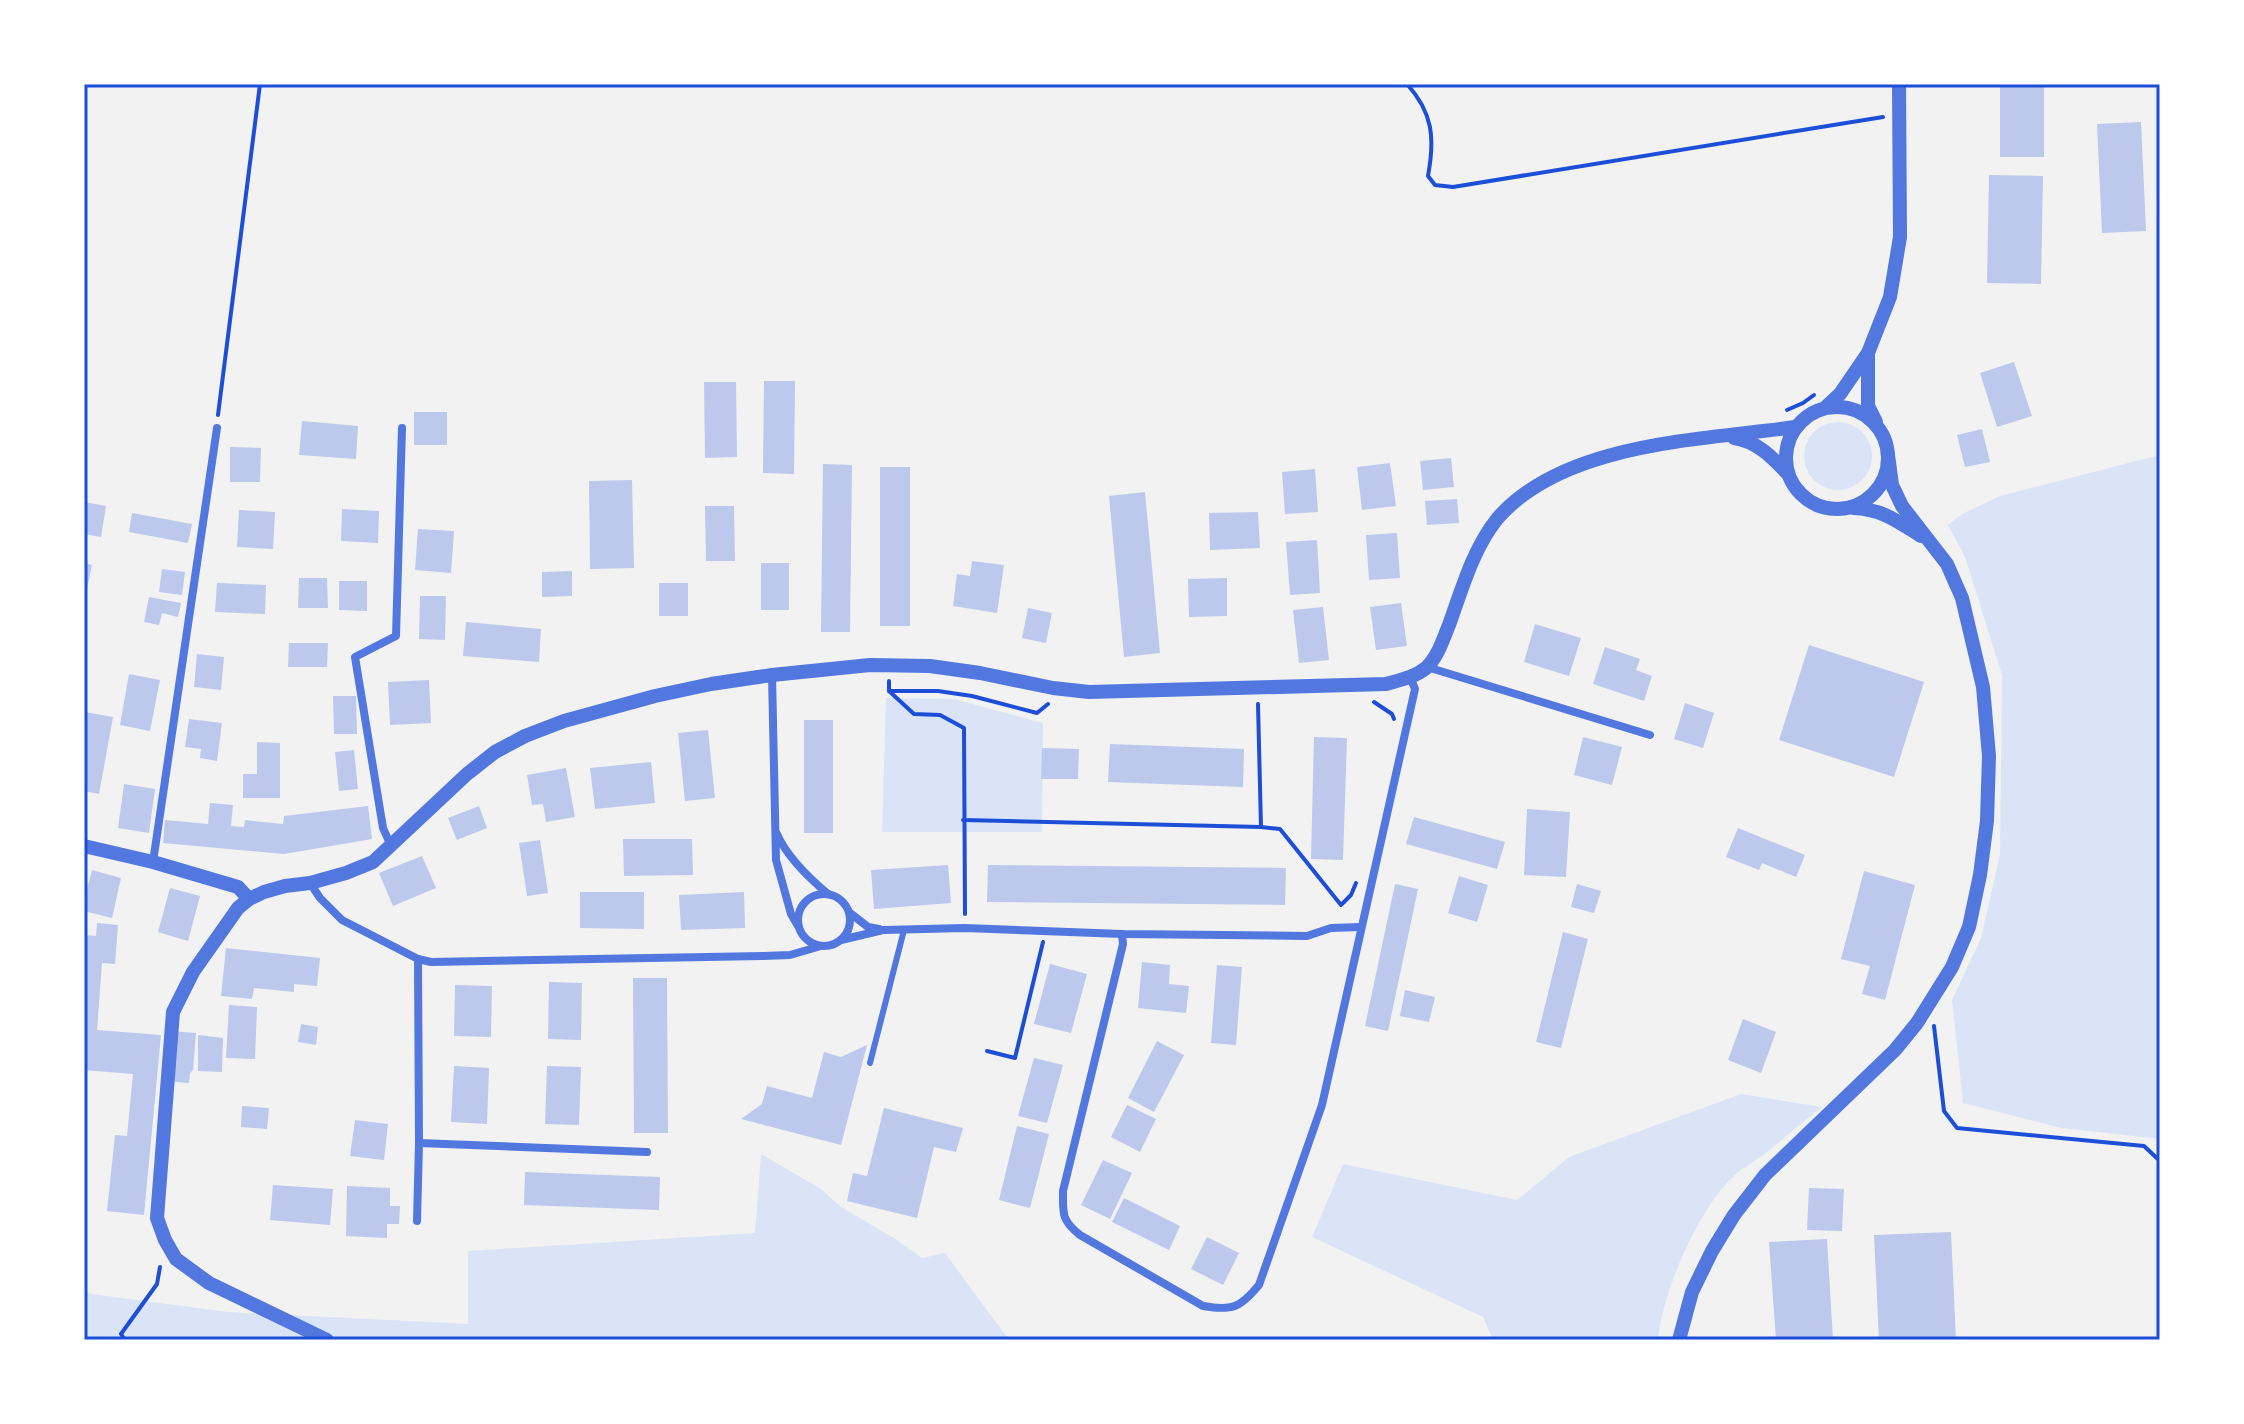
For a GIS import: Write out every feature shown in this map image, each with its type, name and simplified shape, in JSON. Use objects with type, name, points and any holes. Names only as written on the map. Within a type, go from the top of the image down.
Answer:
[{"type":"street","points":[[1826,407],[1840,394],[1868,353],[1890,297],[1900,237],[1899,84]]},
{"type":"street","points":[[1679,1340],[1692,1292],[1734,1215],[1765,1175],[1895,1050],[1932,1000],[1952,967],[1969,927],[1980,875],[1987,821],[1989,756],[1983,687],[1962,598],[1947,564],[1902,506],[1892,485],[1883,435],[1868,406],[1868,353]]},
{"type":"street","points":[[1788,475],[1787,445],[1795,427],[1809,414],[1838,406],[1860,412],[1878,426]]},
{"type":"street","points":[[327,1340],[209,1283],[176,1259],[157,1218],[173,1012],[193,972],[238,908],[249,899],[285,886],[346,873],[373,862],[467,774],[495,752],[525,736],[564,721],[711,684],[870,665],[930,666],[1089,692],[1386,684],[1410,677],[1427,667],[1440,646],[1477,550],[1498,519],[1526,494],[1592,460],[1634,449],[1795,427]]},
{"type":"street","points":[[153,862],[217,428]]},
{"type":"street","points":[[391,847],[383,828],[355,657],[396,636],[402,428]]},
{"type":"street","points":[[1721,437],[1740,439],[1773,458],[1794,486],[1812,502],[1823,507],[1869,509],[1886,514],[1931,543]]},
{"type":"street","points":[[1847,508],[1878,490],[1884,479],[1888,455]]},
{"type":"street","points":[[1427,667],[1650,735]]},
{"type":"street","points":[[772,675],[776,860],[791,914],[802,935],[811,943],[821,946]]},
{"type":"street","points":[[1122,934],[1123,944],[1063,1191],[1063,1212],[1068,1226],[1080,1235],[1203,1306],[1234,1308],[1246,1301],[1259,1285],[1322,1105],[1415,689],[1410,677]]},
{"type":"street","points":[[775,829],[782,846],[828,894]]},
{"type":"street","points":[[84,846],[238,887],[249,899]]},
{"type":"street","points":[[310,883],[342,920],[418,959],[431,962],[790,955],[883,930]]},
{"type":"street","points":[[798,926],[798,915],[809,898],[828,894],[837,897],[849,912],[868,927],[883,930],[965,928],[1307,936],[1331,928],[1361,927]]},
{"type":"street","points":[[841,940],[850,922],[849,912]]},
{"type":"street","points":[[417,1221],[418,959]]},
{"type":"street","points":[[419,1143],[647,1152]]},
{"type":"lane","points":[[870,1063],[904,930]]},
{"type":"path","points":[[217,428],[260,84]]},
{"type":"path","points":[[1407,84],[1420,99],[1431,127],[1428,176],[1435,185],[1453,187],[1885,116]]},
{"type":"path","points":[[1778,414],[1803,403],[1822,389]]},
{"type":"path","points":[[870,665],[871,677],[889,676],[889,691],[914,714],[940,715],[964,728],[965,928]]},
{"type":"path","points":[[889,691],[938,691],[972,696],[1037,713],[1051,701]]},
{"type":"path","points":[[1258,697],[1261,827]]},
{"type":"path","points":[[1365,698],[1380,704],[1392,714],[1395,723]]},
{"type":"path","points":[[963,820],[1280,829],[1341,905],[1351,895],[1358,879]]},
{"type":"path","points":[[987,1051],[1015,1058],[1046,931]]},
{"type":"path","points":[[1932,1000],[1944,1111],[1957,1128],[2144,1146],[2160,1161]]},
{"type":"path","points":[[125,1340],[121,1334],[157,1284],[165,1240]]},
{"type":"shaded area","points":[[1831,422],[1845,422],[1857,427],[1867,437],[1872,456],[1867,475],[1857,485],[1845,490],[1831,490],[1819,485],[1809,475],[1804,463],[1804,449],[1809,437],[1819,427]]},
{"type":"shaded area","points":[[2160,455],[2160,1139],[2061,1128],[1963,1103],[1952,1000],[1981,938],[2000,854],[2002,675],[1965,557],[1948,525],[1962,514],[2000,496]]},
{"type":"shaded area","points":[[886,698],[954,699],[1043,723],[1042,832],[882,832]]},
{"type":"shaded area","points":[[1741,1094],[1822,1107],[1735,1175],[1708,1208],[1684,1252],[1667,1299],[1658,1340],[1493,1340],[1483,1317],[1312,1237],[1343,1164],[1517,1200],[1569,1157]]},
{"type":"shaded area","points":[[761,1154],[821,1189],[841,1207],[922,1258],[945,1253],[1009,1340],[84,1340],[84,1293],[228,1312],[468,1324],[468,1251],[755,1233]]},
{"type":"building","points":[[2000,84],[2044,84],[2044,157],[2000,157]]},
{"type":"building","points":[[2141,122],[2146,231],[2102,233],[2097,124]]},
{"type":"building","points":[[1989,175],[2043,176],[2041,284],[1987,283]]},
{"type":"building","points":[[2014,362],[2032,416],[1997,427],[1980,373]]},
{"type":"building","points":[[764,381],[795,381],[794,474],[763,473]]},
{"type":"building","points":[[704,382],[736,382],[737,457],[705,458]]},
{"type":"building","points":[[414,412],[447,412],[447,445],[414,445]]},
{"type":"building","points":[[302,421],[358,426],[356,459],[299,455]]},
{"type":"building","points":[[1982,429],[1990,462],[1965,467],[1957,435]]},
{"type":"building","points":[[230,447],[261,448],[260,482],[230,482]]},
{"type":"building","points":[[1451,458],[1454,487],[1423,490],[1420,461]]},
{"type":"building","points":[[1390,463],[1396,506],[1362,510],[1357,467]]},
{"type":"building","points":[[823,464],[852,465],[850,632],[821,632]]},
{"type":"building","points":[[880,467],[910,467],[910,626],[880,626]]},
{"type":"building","points":[[1315,469],[1318,512],[1285,514],[1282,472]]},
{"type":"building","points":[[632,480],[634,568],[590,569],[589,481]]},
{"type":"building","points":[[1145,492],[1160,653],[1124,657],[1109,496]]},
{"type":"building","points":[[1457,499],[1459,523],[1427,525],[1425,501]]},
{"type":"building","points":[[84,502],[106,506],[101,537],[84,534]]},
{"type":"building","points":[[705,506],[734,506],[735,561],[706,561]]},
{"type":"building","points":[[342,509],[379,511],[378,543],[341,541]]},
{"type":"building","points":[[239,510],[275,512],[273,549],[237,547]]},
{"type":"building","points":[[1258,512],[1260,548],[1210,550],[1209,513]]},
{"type":"building","points":[[132,513],[192,524],[188,543],[129,532]]},
{"type":"building","points":[[418,529],[454,531],[451,573],[415,570]]},
{"type":"building","points":[[1397,533],[1400,578],[1369,580],[1366,535]]},
{"type":"building","points":[[1317,540],[1320,593],[1290,595],[1286,542]]},
{"type":"building","points":[[972,561],[1004,565],[997,613],[953,606],[957,574],[970,576]]},
{"type":"building","points":[[84,563],[92,565],[85,599],[84,599]]},
{"type":"building","points":[[761,563],[789,563],[789,610],[761,610]]},
{"type":"building","points":[[162,569],[185,572],[182,595],[159,592]]},
{"type":"building","points":[[572,571],[572,596],[542,597],[542,572]]},
{"type":"building","points":[[299,578],[327,578],[328,608],[298,608]]},
{"type":"building","points":[[1227,578],[1227,616],[1189,617],[1188,579]]},
{"type":"building","points":[[339,581],[367,581],[367,611],[339,610]]},
{"type":"building","points":[[217,583],[266,585],[265,614],[215,612]]},
{"type":"building","points":[[659,583],[688,583],[688,616],[659,616]]},
{"type":"building","points":[[420,596],[446,596],[445,640],[419,639]]},
{"type":"building","points":[[149,597],[181,603],[178,617],[162,613],[159,625],[144,622]]},
{"type":"building","points":[[1401,603],[1407,646],[1376,650],[1370,607]]},
{"type":"building","points":[[1323,607],[1329,660],[1299,663],[1293,610]]},
{"type":"building","points":[[1028,608],[1052,613],[1046,643],[1022,638]]},
{"type":"building","points":[[466,622],[541,629],[539,662],[463,656]]},
{"type":"building","points":[[1535,624],[1581,638],[1569,676],[1524,662]]},
{"type":"building","points":[[289,643],[328,643],[327,667],[288,667]]},
{"type":"building","points":[[1809,645],[1924,682],[1894,777],[1779,740]]},
{"type":"building","points":[[1605,647],[1640,659],[1636,670],[1652,676],[1644,701],[1593,684]]},
{"type":"building","points":[[197,654],[224,657],[221,690],[194,687]]},
{"type":"building","points":[[129,674],[160,680],[150,731],[120,725]]},
{"type":"building","points":[[429,680],[431,723],[390,725],[388,682]]},
{"type":"building","points":[[333,696],[356,696],[357,734],[334,734]]},
{"type":"building","points":[[1685,703],[1714,713],[1703,748],[1674,739]]},
{"type":"building","points":[[85,712],[113,717],[99,794],[84,791]]},
{"type":"building","points":[[189,719],[222,723],[217,761],[200,758],[201,749],[185,747]]},
{"type":"building","points":[[804,720],[833,720],[833,833],[804,833]]},
{"type":"building","points":[[708,730],[715,798],[685,801],[678,733]]},
{"type":"building","points":[[1314,737],[1347,738],[1343,860],[1311,859]]},
{"type":"building","points":[[1583,737],[1622,747],[1612,785],[1574,775]]},
{"type":"building","points":[[257,742],[280,743],[280,798],[243,798],[243,774],[257,774]]},
{"type":"building","points":[[1110,744],[1244,749],[1243,787],[1108,782]]},
{"type":"building","points":[[1042,748],[1079,749],[1078,779],[1041,779]]},
{"type":"building","points":[[354,750],[358,789],[339,791],[335,752]]},
{"type":"building","points":[[651,762],[655,803],[595,809],[590,768]]},
{"type":"building","points":[[566,768],[575,817],[546,822],[543,804],[532,805],[527,775]]},
{"type":"building","points":[[124,784],[155,789],[149,833],[118,828]]},
{"type":"building","points":[[210,803],[233,805],[231,826],[244,827],[245,820],[283,824],[284,816],[368,806],[372,839],[284,854],[163,843],[165,820],[208,824]]},
{"type":"building","points":[[479,806],[487,828],[457,840],[448,818]]},
{"type":"building","points":[[1527,809],[1570,812],[1566,877],[1524,875]]},
{"type":"building","points":[[1414,817],[1505,842],[1497,869],[1406,844]]},
{"type":"building","points":[[1738,828],[1805,855],[1796,877],[1762,863],[1759,870],[1726,857]]},
{"type":"building","points":[[623,839],[692,839],[693,875],[624,876]]},
{"type":"building","points":[[540,840],[548,893],[527,896],[519,843]]},
{"type":"building","points":[[422,856],[436,888],[393,906],[379,873]]},
{"type":"building","points":[[948,865],[951,903],[874,909],[871,870]]},
{"type":"building","points":[[988,865],[1286,868],[1285,905],[987,902]]},
{"type":"building","points":[[92,870],[121,878],[112,918],[84,911]]},
{"type":"building","points":[[1864,871],[1915,885],[1885,1000],[1862,994],[1870,966],[1841,959]]},
{"type":"building","points":[[1459,876],[1488,885],[1477,922],[1448,913]]},
{"type":"building","points":[[1395,884],[1418,889],[1388,1031],[1365,1026]]},
{"type":"building","points":[[1577,884],[1601,891],[1594,913],[1571,907]]},
{"type":"building","points":[[170,888],[200,896],[188,941],[158,932]]},
{"type":"building","points":[[580,892],[644,892],[644,929],[580,928]]},
{"type":"building","points":[[744,892],[745,928],[681,930],[679,895]]},
{"type":"building","points":[[97,923],[118,925],[115,964],[102,963],[97,1030],[161,1035],[144,1215],[107,1211],[115,1135],[127,1136],[133,1074],[84,1070],[84,935],[96,936]]},
{"type":"building","points":[[1563,932],[1588,939],[1561,1048],[1536,1042]]},
{"type":"building","points":[[226,948],[320,958],[317,986],[294,984],[294,992],[254,988],[252,999],[221,996]]},
{"type":"building","points":[[1142,962],[1170,965],[1169,984],[1189,986],[1186,1013],[1138,1008]]},
{"type":"building","points":[[1050,964],[1087,974],[1071,1033],[1034,1024]]},
{"type":"building","points":[[1217,965],[1242,967],[1236,1045],[1211,1043]]},
{"type":"building","points":[[633,978],[667,978],[668,1133],[634,1133]]},
{"type":"building","points":[[549,982],[582,983],[581,1040],[548,1039]]},
{"type":"building","points":[[455,985],[492,986],[491,1037],[454,1036]]},
{"type":"building","points":[[1405,990],[1435,997],[1429,1022],[1400,1016]]},
{"type":"building","points":[[229,1005],[257,1007],[255,1059],[226,1058]]},
{"type":"building","points":[[1743,1019],[1776,1032],[1761,1073],[1728,1060]]},
{"type":"building","points":[[301,1024],[318,1027],[316,1045],[298,1042]]},
{"type":"building","points":[[172,1031],[196,1033],[189,1083],[175,1082]]},
{"type":"building","points":[[198,1035],[223,1038],[222,1072],[198,1071]]},
{"type":"building","points":[[1157,1041],[1184,1055],[1154,1112],[1128,1098]]},
{"type":"building","points":[[867,1045],[841,1145],[741,1119],[762,1104],[767,1086],[812,1098],[824,1052],[841,1057]]},
{"type":"building","points":[[1034,1058],[1063,1065],[1047,1123],[1018,1116]]},
{"type":"building","points":[[454,1066],[489,1068],[487,1124],[451,1122]]},
{"type":"building","points":[[547,1066],[581,1067],[579,1125],[545,1124]]},
{"type":"building","points":[[1127,1105],[1156,1119],[1140,1152],[1111,1137]]},
{"type":"building","points":[[242,1106],[269,1108],[267,1129],[241,1127]]},
{"type":"building","points":[[884,1108],[963,1128],[956,1152],[934,1147],[917,1218],[847,1201],[853,1173],[867,1176]]},
{"type":"building","points":[[355,1120],[388,1124],[384,1160],[350,1156]]},
{"type":"building","points":[[1017,1126],[1049,1134],[1030,1208],[999,1200]]},
{"type":"building","points":[[1103,1160],[1132,1173],[1110,1219],[1081,1205]]},
{"type":"building","points":[[525,1172],[660,1177],[659,1210],[524,1205]]},
{"type":"building","points":[[273,1185],[333,1189],[330,1225],[270,1220]]},
{"type":"building","points":[[347,1186],[390,1188],[390,1206],[400,1206],[399,1224],[387,1224],[387,1238],[346,1236]]},
{"type":"building","points":[[1809,1188],[1844,1189],[1842,1231],[1807,1230]]},
{"type":"building","points":[[1124,1198],[1180,1226],[1169,1250],[1112,1222]]},
{"type":"building","points":[[1951,1232],[1956,1340],[1879,1340],[1874,1235]]},
{"type":"building","points":[[1207,1237],[1239,1253],[1223,1285],[1191,1269]]},
{"type":"building","points":[[1827,1239],[1833,1340],[1776,1340],[1769,1242]]}]
